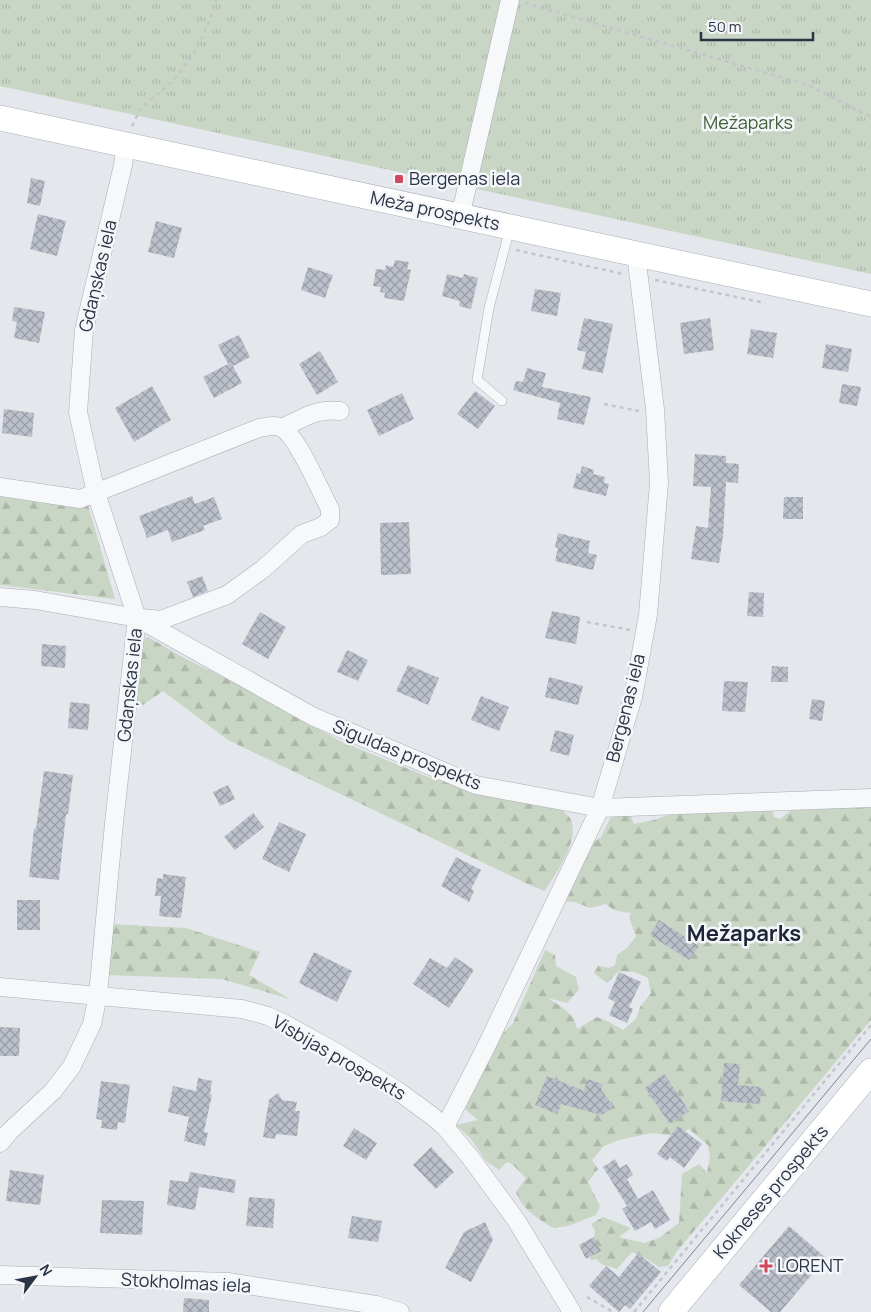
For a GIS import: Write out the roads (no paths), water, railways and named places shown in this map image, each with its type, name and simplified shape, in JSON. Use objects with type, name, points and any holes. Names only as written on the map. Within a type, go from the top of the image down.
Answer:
[{"type":"street","points":[[460,217],[510,0]]},
{"type":"street","name":"Meža prospekts","points":[[0,118],[128,138],[460,217],[507,238],[637,265],[871,304]]},
{"type":"street","name":"Gdaņskas iela","points":[[0,1143],[9,1132],[53,1091],[72,1066],[92,1024],[98,995],[114,823],[138,618],[96,493],[78,412],[84,330],[128,138]]},
{"type":"street","name":"Bergenas iela","points":[[445,1128],[486,1047],[600,808],[633,697],[647,622],[659,483],[655,409],[637,265]]},
{"type":"street","points":[[282,428],[313,413],[326,409],[340,410]]},
{"type":"street","points":[[0,487],[80,499],[259,428],[272,426],[282,428],[294,438],[330,509],[330,520],[321,527],[302,534],[263,569],[227,594],[160,620],[138,618]]},
{"type":"street","name":"Siguldas prospekts","points":[[0,597],[35,600],[138,618],[314,717],[476,785],[600,808],[871,798]]},
{"type":"street","name":"Visbijas prospekts","points":[[0,987],[242,1009],[268,1016],[355,1064],[414,1102],[445,1128],[470,1157],[516,1220],[572,1312]]},
{"type":"street","name":"Kokneses prospekts","points":[[671,1312],[871,1071]]},
{"type":"street","name":"Stokholmas iela","points":[[0,1276],[228,1282],[373,1309],[400,1312]]},
{"type":"lane","points":[[502,401],[477,380],[489,308],[507,238]]},
{"type":"tram line","points":[[643,1312],[871,1039]]},
{"type":"place","name":"Bergenas iela","points":[[399,179]]},
{"type":"place","name":"LORENT","points":[[766,1266]]},
{"type":"district","name":"Mežaparks","points":[[744,933]]}]
